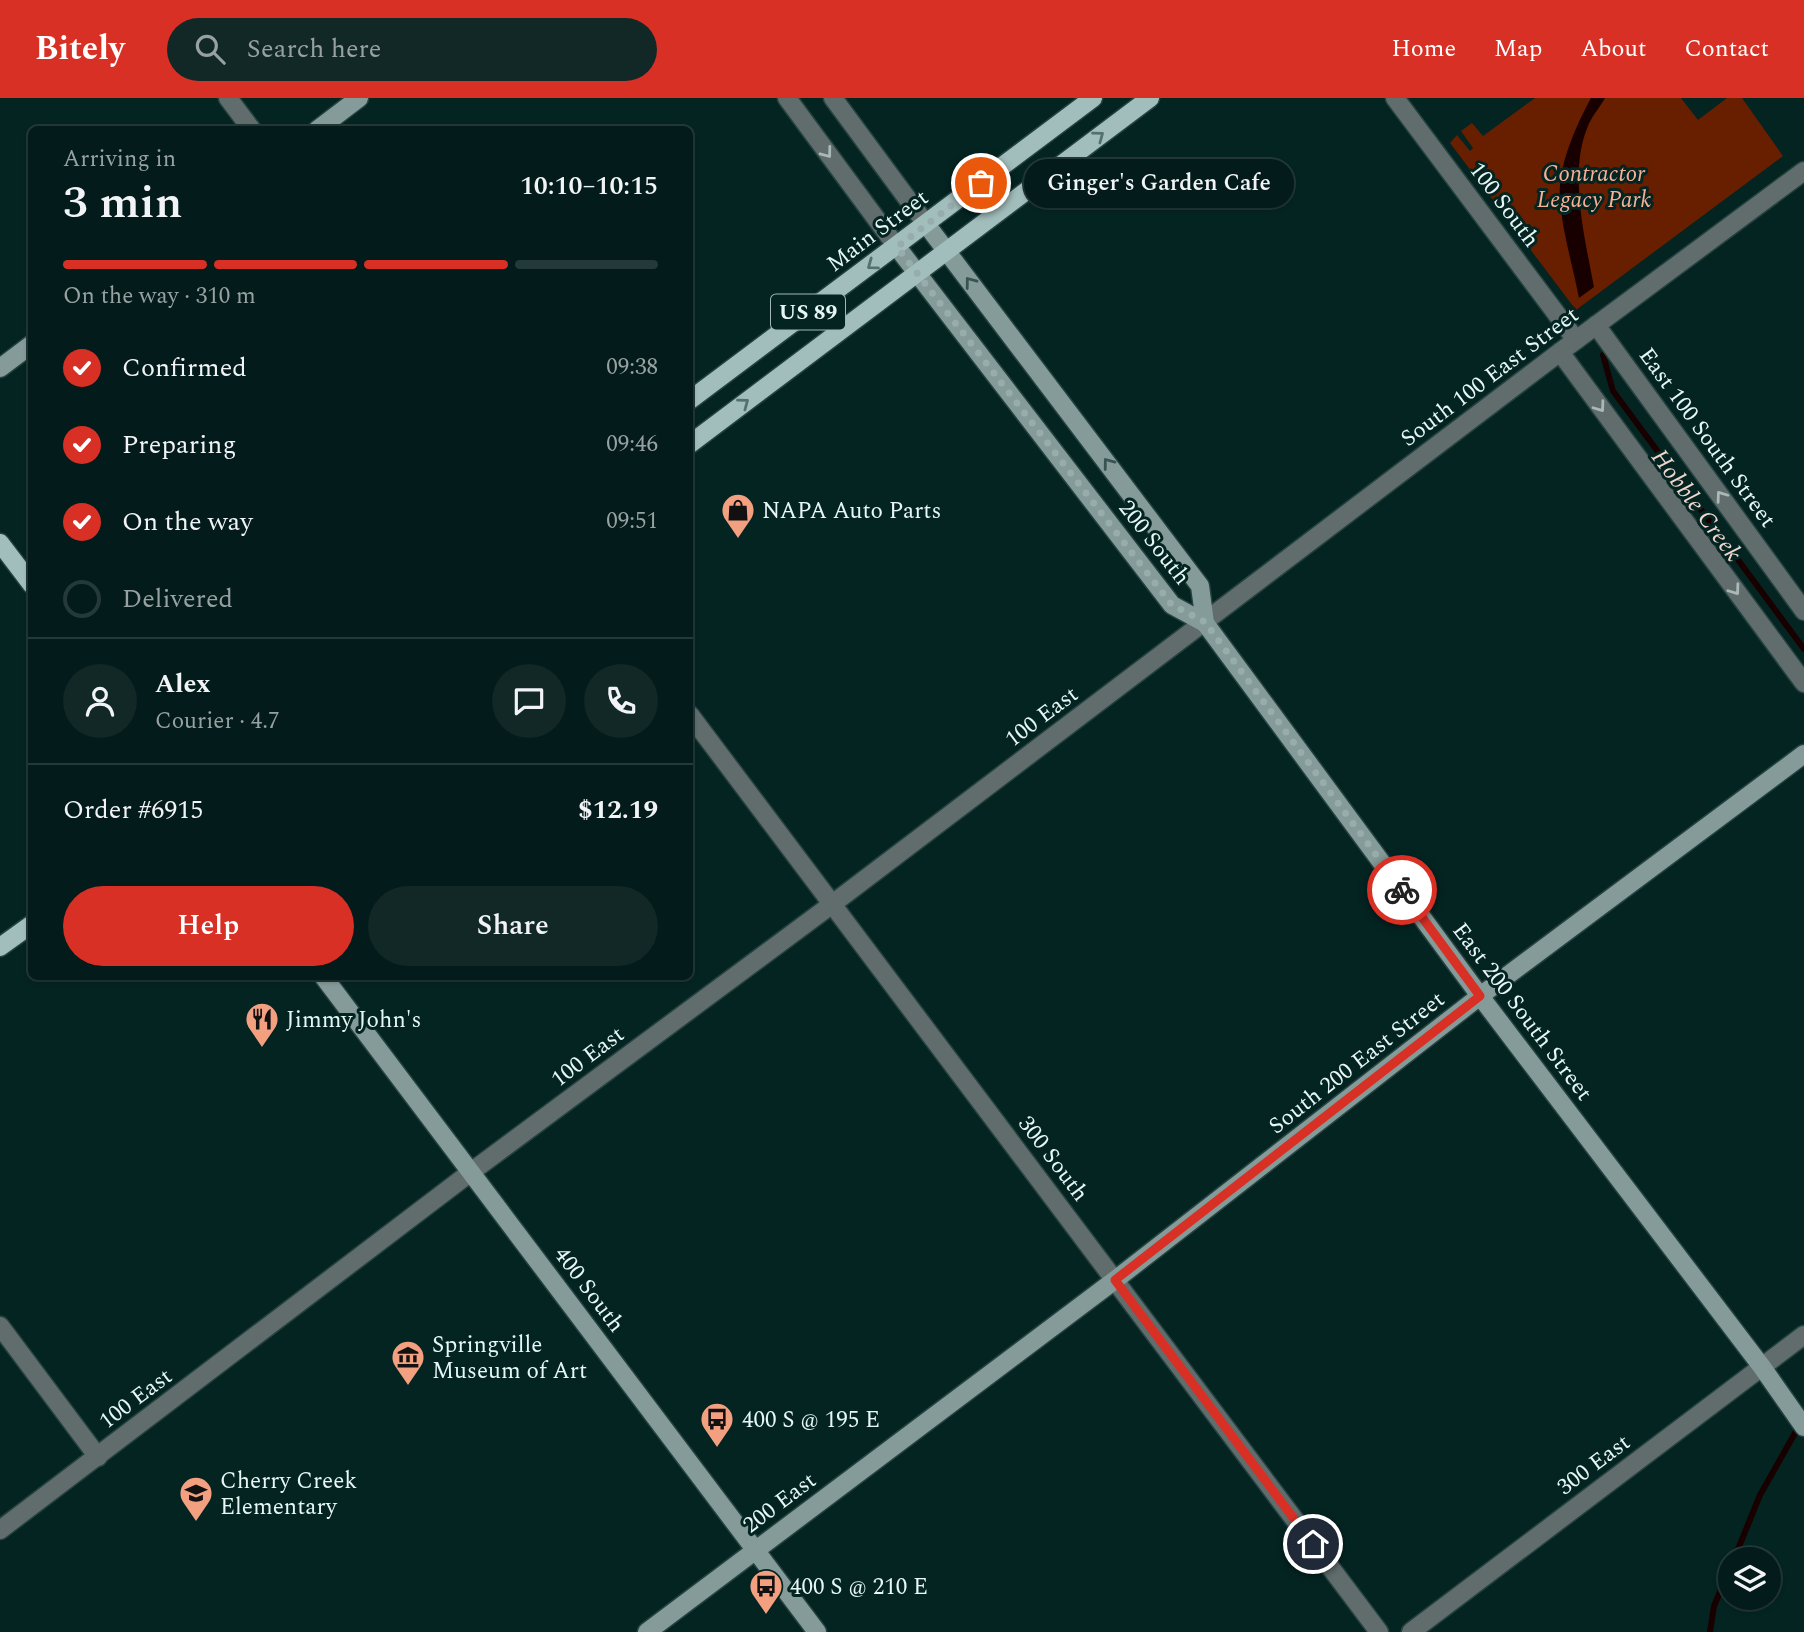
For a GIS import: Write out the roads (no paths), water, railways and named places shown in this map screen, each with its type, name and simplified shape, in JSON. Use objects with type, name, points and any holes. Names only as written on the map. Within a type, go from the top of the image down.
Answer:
[{"type":"main road","name":"Main Street","points":[[693,398],[1093,98]]},
{"type":"main road","name":"US 89","points":[[693,442],[1150,98]]},
{"type":"main road","points":[[0,543],[28,580]]},
{"type":"main road","points":[[0,947],[28,927]]},
{"type":"street","points":[[228,98],[249,126]]},
{"type":"street","points":[[322,126],[359,98]]},
{"type":"street","name":"200 South","points":[[787,98],[897,247],[1172,605],[1205,622]]},
{"type":"street","name":"200 South","points":[[833,98],[1200,586],[1205,622]]},
{"type":"street","name":"100 South","points":[[1395,98],[1576,340]]},
{"type":"street","name":"South 100 East Street","points":[[1205,622],[1560,352],[1804,171]]},
{"type":"street","name":"East 100 South Street","points":[[1596,325],[1804,611]]},
{"type":"street","points":[[0,368],[28,347]]},
{"type":"street","points":[[1560,352],[1804,683]]},
{"type":"street","name":"100 East","points":[[0,1530],[471,1172],[831,905],[1205,622]]},
{"type":"street","name":"East 200 South Street","points":[[1205,622],[1480,996],[1762,1367],[1800,1422]]},
{"type":"street","name":"300 South","points":[[693,719],[1379,1632]]},
{"type":"street","name":"South 200 East Street","points":[[941,1412],[1480,996],[1804,754]]},
{"type":"street","name":"400 South","points":[[326,980],[817,1632]]},
{"type":"street","points":[[0,1326],[98,1457]]},
{"type":"street","name":"300 East","points":[[1411,1632],[1804,1335]]},
{"type":"street","name":"200 East","points":[[647,1632],[941,1412]]},
{"type":"waterway","name":"Hobble Creek","points":[[1603,355],[1613,391],[1804,649]]},
{"type":"waterway","name":"Hobble Creek","points":[[1739,1547],[1760,1495],[1799,1426]]},
{"type":"waterway","name":"Hobble Creek","points":[[1710,1632],[1718,1597]]},
{"type":"place","name":"Ginger's Garden Cafe","points":[[981,183]]},
{"type":"place","name":"NAPA Auto Parts","points":[[738,540]]},
{"type":"place","name":"Jimmy John's","points":[[262,1049]]},
{"type":"place","name":"Springville Museum of Art","points":[[408,1387]]},
{"type":"place","name":"400 S @ 195 E","points":[[717,1449]]},
{"type":"place","name":"Cherry Creek Elementary","points":[[196,1523]]},
{"type":"place","name":"400 S @ 210 E","points":[[766,1616]]},
{"type":"park label","name":"Contractor Legacy Park","points":[[1594,186]]}]
